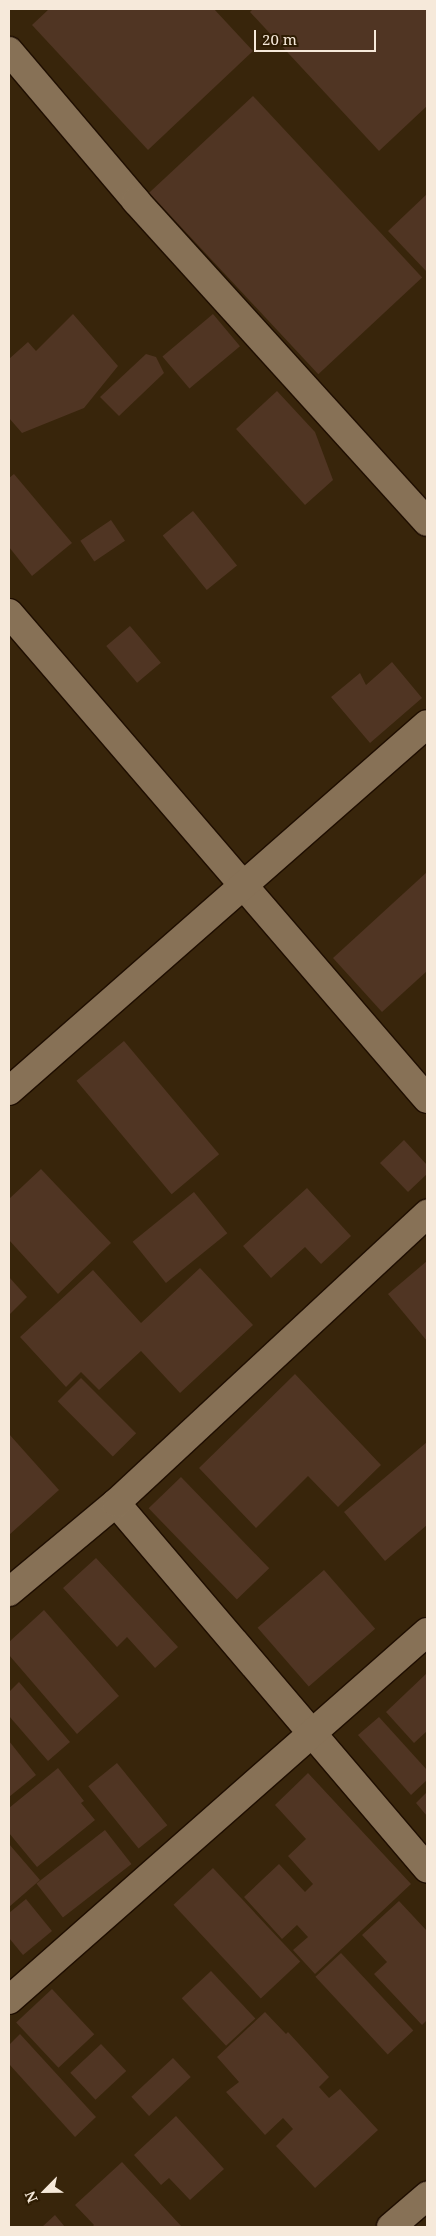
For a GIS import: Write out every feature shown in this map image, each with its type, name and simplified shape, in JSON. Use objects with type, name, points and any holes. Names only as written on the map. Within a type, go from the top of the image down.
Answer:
[{"type":"street","points":[[9,51],[136,201],[427,522]]},
{"type":"street","points":[[9,613],[427,1099]]},
{"type":"street","points":[[9,1091],[427,724]]},
{"type":"street","points":[[9,1592],[116,1503],[427,1214]]},
{"type":"street","points":[[116,1503],[311,1735],[427,1869]]},
{"type":"street","points":[[9,2000],[427,1632]]},
{"type":"street","points":[[391,2227],[427,2196]]},
{"type":"building","points":[[49,9],[214,9],[253,51],[148,150],[32,25]]},
{"type":"building","points":[[253,9],[427,9],[427,106],[379,151],[250,12]]},
{"type":"building","points":[[253,96],[422,277],[318,374],[149,193]]},
{"type":"building","points":[[427,194],[427,272],[388,231]]},
{"type":"building","points":[[73,314],[118,366],[84,408],[22,433],[9,418],[9,359],[28,342],[36,351]]},
{"type":"building","points":[[213,314],[240,346],[189,389],[162,356]]},
{"type":"building","points":[[146,354],[156,357],[164,373],[119,416],[100,397]]},
{"type":"building","points":[[277,391],[315,432],[333,480],[305,505],[236,429]]},
{"type":"building","points":[[14,474],[72,543],[32,576],[9,547],[9,478]]},
{"type":"building","points":[[193,511],[237,565],[207,590],[163,536]]},
{"type":"building","points":[[111,520],[125,541],[94,561],[80,541]]},
{"type":"building","points":[[130,626],[161,663],[137,683],[106,646]]},
{"type":"building","points":[[392,662],[422,698],[370,743],[331,697],[360,673],[366,685]]},
{"type":"building","points":[[427,872],[427,971],[382,1012],[333,958]]},
{"type":"building","points":[[124,1041],[219,1154],[172,1194],[77,1081]]},
{"type":"building","points":[[404,1140],[427,1165],[427,1174],[408,1192],[380,1163]]},
{"type":"building","points":[[41,1169],[111,1243],[58,1294],[9,1240],[9,1199]]},
{"type":"building","points":[[307,1188],[351,1236],[321,1264],[305,1247],[271,1278],[243,1246]]},
{"type":"building","points":[[194,1192],[227,1233],[166,1283],[133,1242]]},
{"type":"building","points":[[427,1261],[427,1341],[388,1294]]},
{"type":"building","points":[[200,1268],[253,1325],[180,1393],[141,1351],[99,1390],[81,1372],[66,1387],[20,1337],[93,1270],[141,1323]]},
{"type":"building","points":[[9,1277],[27,1297],[9,1315]]},
{"type":"building","points":[[295,1374],[381,1465],[338,1507],[308,1476],[256,1528],[199,1468]]},
{"type":"building","points":[[81,1378],[136,1433],[113,1456],[58,1401]]},
{"type":"building","points":[[9,1434],[59,1490],[9,1535]]},
{"type":"building","points":[[427,1442],[427,1525],[385,1561],[344,1512]]},
{"type":"building","points":[[181,1477],[269,1568],[237,1600],[149,1508]]},
{"type":"building","points":[[96,1558],[178,1647],[155,1668],[127,1637],[117,1647],[63,1588]]},
{"type":"building","points":[[324,1570],[375,1629],[309,1687],[258,1628]]},
{"type":"building","points":[[44,1610],[119,1696],[77,1734],[9,1655],[9,1642]]},
{"type":"building","points":[[427,1673],[427,1731],[414,1743],[386,1712]]},
{"type":"building","points":[[19,1682],[70,1742],[48,1761],[9,1716],[9,1692]]},
{"type":"building","points":[[379,1717],[427,1770],[427,1780],[411,1795],[358,1735]]},
{"type":"building","points":[[9,1741],[36,1775],[9,1797]]},
{"type":"building","points":[[117,1763],[167,1825],[139,1848],[88,1786]]},
{"type":"building","points":[[58,1768],[84,1801],[81,1803],[95,1820],[37,1867],[9,1833],[9,1808]]},
{"type":"building","points":[[308,1773],[411,1884],[315,1974],[293,1950],[308,1937],[297,1925],[282,1939],[244,1897],[279,1864],[305,1892],[313,1884],[288,1856],[306,1839],[275,1805]]},
{"type":"building","points":[[427,1792],[427,1816],[416,1803]]},
{"type":"building","points":[[105,1830],[131,1864],[63,1917],[36,1884]]},
{"type":"building","points":[[9,1844],[40,1880],[9,1907]]},
{"type":"building","points":[[213,1868],[300,1962],[261,1998],[174,1905]]},
{"type":"building","points":[[26,1899],[52,1931],[23,1955],[9,1938],[9,1913]]},
{"type":"building","points":[[399,1901],[427,1931],[427,2020],[422,2025],[374,1974],[387,1962],[362,1935]]},
{"type":"building","points":[[341,1953],[413,2031],[388,2054],[315,1977]]},
{"type":"building","points":[[211,1971],[255,2019],[226,2046],[182,1998]]},
{"type":"building","points":[[52,1989],[94,2034],[58,2068],[16,2022]]},
{"type":"building","points":[[265,2012],[286,2034],[288,2032],[329,2077],[319,2087],[329,2098],[340,2089],[378,2130],[315,2188],[276,2146],[293,2129],[283,2118],[265,2135],[226,2092],[239,2082],[217,2057]]},
{"type":"building","points":[[20,2034],[96,2117],[75,2137],[9,2064],[9,2045]]},
{"type":"building","points":[[101,2044],[126,2071],[96,2100],[70,2073]]},
{"type":"building","points":[[173,2058],[191,2077],[149,2116],[131,2097]]},
{"type":"building","points":[[176,2116],[224,2169],[190,2200],[169,2178],[161,2185],[134,2155]]},
{"type":"building","points":[[122,2162],[182,2227],[92,2227],[94,2225],[75,2205]]},
{"type":"building","points":[[55,2215],[65,2227],[42,2227]]}]
